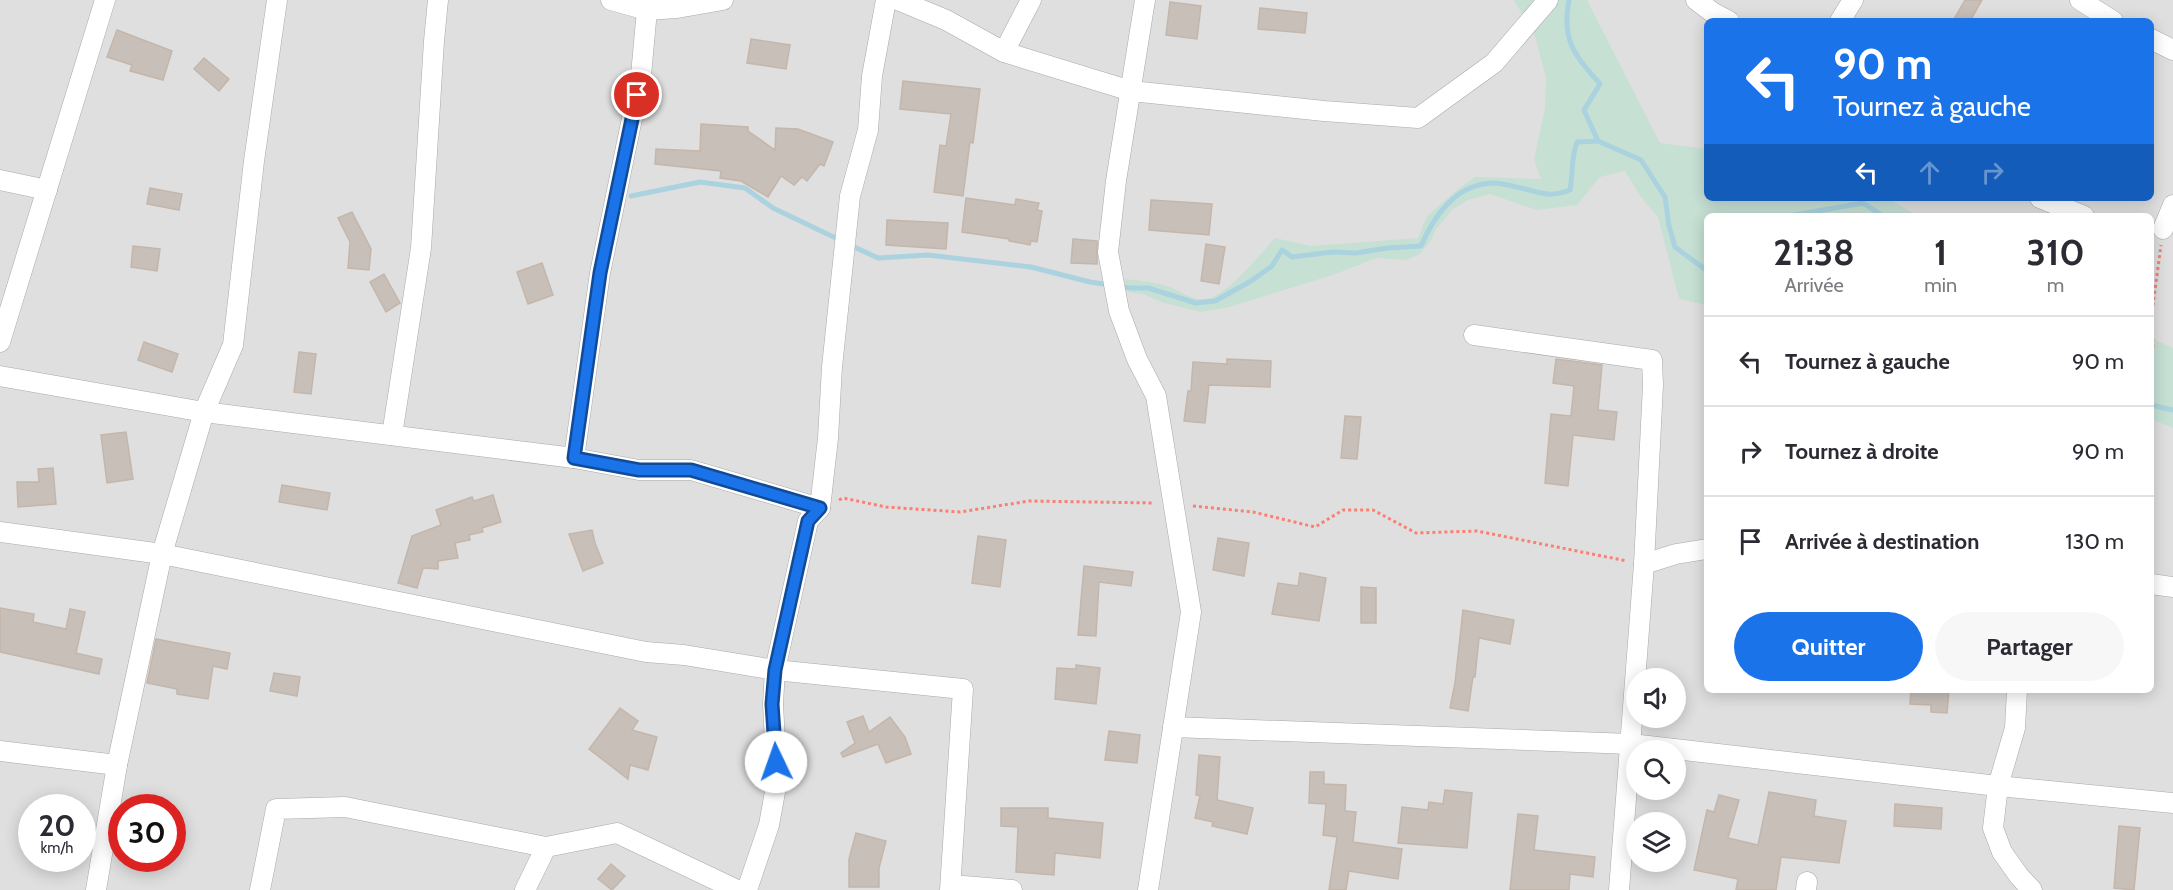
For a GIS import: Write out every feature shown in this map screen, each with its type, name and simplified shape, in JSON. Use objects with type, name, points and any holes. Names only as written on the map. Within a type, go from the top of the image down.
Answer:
[{"type":"street","points":[[0,342],[105,0]]},
{"type":"street","points":[[96,890],[117,765],[162,554],[204,412],[233,345],[277,0]]},
{"type":"street","points":[[392,435],[421,248],[438,0]]},
{"type":"street","points":[[611,0],[647,10],[677,8],[723,0]]},
{"type":"street","points":[[747,890],[769,825],[777,781],[772,704],[775,670],[808,521],[820,508],[850,196],[868,130],[872,76],[886,0]]},
{"type":"street","points":[[898,0],[946,20],[1004,52],[1131,91],[1324,111],[1418,118],[1494,63],[1548,0]]},
{"type":"street","points":[[1004,52],[1031,0]]},
{"type":"street","points":[[1145,0],[1116,181],[1108,252],[1119,311],[1137,359],[1156,396],[1191,612],[1148,890]]},
{"type":"street","points":[[1696,0],[1723,18]]},
{"type":"street","points":[[1842,18],[1853,0]]},
{"type":"street","points":[[2080,0],[2109,18]]},
{"type":"street","points":[[574,458],[600,273],[641,75],[647,10]]},
{"type":"street","points":[[2154,40],[2173,50]]},
{"type":"street","points":[[0,180],[47,190]]},
{"type":"street","points":[[2047,201],[2077,213]]},
{"type":"street","points":[[2162,231],[2173,205]]},
{"type":"street","points":[[1474,335],[1652,360],[1653,385],[1644,564],[1631,740]]},
{"type":"street","points":[[0,376],[204,412],[574,458],[639,470],[691,470],[820,508]]},
{"type":"street","points":[[0,532],[162,554],[646,652],[684,655],[775,670],[963,689],[951,887],[1012,890]]},
{"type":"street","points":[[1644,564],[1676,554],[1704,549]]},
{"type":"street","points":[[2154,584],[2173,587]]},
{"type":"street","points":[[2017,693],[2015,728],[1998,786],[1993,828],[2002,852],[2032,890]]},
{"type":"street","points":[[1173,727],[1626,744]]},
{"type":"street","points":[[1686,750],[1998,786],[2173,803]]},
{"type":"street","points":[[0,751],[117,765]]},
{"type":"street","points":[[1619,890],[1626,800]]},
{"type":"street","points":[[260,890],[276,809],[345,807],[546,848],[617,833],[737,890]]},
{"type":"street","points":[[525,890],[546,848]]},
{"type":"path","points":[[2154,296],[2162,231]]},
{"type":"path","points":[[820,508],[843,498],[886,507],[960,512],[1029,501],[1173,504],[1253,512],[1315,527],[1344,510],[1372,510],[1416,533],[1477,531],[1644,564]]},
{"type":"shaded area","points":[[0,0],[2173,0],[2173,890],[0,890]]},
{"type":"green space","points":[[1514,0],[1587,0],[1660,143],[1704,149],[1704,201],[1893,201],[1912,213],[1704,213],[1704,304],[1679,299],[1658,217],[1641,197],[1625,171],[1600,177],[1577,205],[1536,210],[1490,194],[1468,200],[1452,210],[1420,254],[1407,260],[1376,258],[1336,274],[1229,307],[1201,312],[1164,303],[1143,294],[1128,292],[1124,279],[1159,284],[1191,297],[1205,299],[1223,291],[1233,283],[1275,238],[1311,246],[1418,238],[1427,216],[1475,177],[1541,179],[1534,160],[1545,108],[1546,78],[1535,36]]},
{"type":"green space","points":[[2154,339],[2173,348],[2173,428],[2154,420]]},
{"type":"building","points":[[1965,0],[1982,0],[1972,18],[1955,18]]},
{"type":"building","points":[[1170,2],[1201,6],[1197,39],[1166,35]]},
{"type":"building","points":[[1260,8],[1307,13],[1305,33],[1258,29]]},
{"type":"building","points":[[117,30],[172,51],[163,80],[130,71],[132,65],[107,57]]},
{"type":"building","points":[[751,39],[790,45],[786,69],[747,63]]},
{"type":"building","points":[[204,58],[229,79],[219,91],[194,69]]},
{"type":"building","points":[[903,81],[980,89],[963,196],[934,192],[940,145],[946,146],[951,114],[900,109]]},
{"type":"building","points":[[701,124],[748,127],[748,131],[775,150],[776,128],[798,129],[833,142],[824,166],[820,164],[807,181],[802,177],[794,185],[781,176],[768,197],[741,181],[720,178],[721,171],[655,164],[656,149],[700,151]]},
{"type":"building","points":[[150,188],[182,194],[179,210],[147,204]]},
{"type":"building","points":[[966,198],[1015,205],[1016,199],[1039,203],[1037,210],[1042,211],[1037,242],[1031,241],[1030,245],[1009,241],[1009,239],[962,232]]},
{"type":"building","points":[[1151,200],[1212,204],[1209,235],[1149,230]]},
{"type":"building","points":[[352,212],[371,249],[369,270],[348,268],[350,242],[338,218]]},
{"type":"building","points":[[887,220],[948,223],[946,249],[886,245]]},
{"type":"building","points":[[1073,239],[1097,241],[1097,264],[1071,263]]},
{"type":"building","points":[[1206,244],[1225,247],[1219,284],[1201,281]]},
{"type":"building","points":[[133,246],[160,249],[157,271],[131,267]]},
{"type":"building","points":[[542,263],[553,295],[528,304],[517,272]]},
{"type":"building","points":[[384,274],[400,303],[386,312],[370,282]]},
{"type":"building","points":[[144,342],[178,354],[172,372],[138,360]]},
{"type":"building","points":[[299,352],[316,354],[311,394],[294,392]]},
{"type":"building","points":[[1227,359],[1271,361],[1270,387],[1209,385],[1205,423],[1184,421],[1188,391],[1191,391],[1193,362],[1227,364]]},
{"type":"building","points":[[1556,359],[1602,365],[1598,410],[1617,412],[1614,440],[1573,435],[1568,486],[1545,483],[1551,414],[1571,416],[1574,386],[1553,383]]},
{"type":"building","points":[[1345,416],[1361,417],[1357,459],[1341,458]]},
{"type":"building","points":[[126,432],[133,479],[107,483],[101,435]]},
{"type":"building","points":[[53,468],[56,504],[18,507],[17,482],[39,482],[38,469]]},
{"type":"building","points":[[282,485],[330,493],[327,510],[279,502]]},
{"type":"building","points":[[493,495],[501,522],[482,528],[483,532],[469,535],[470,540],[455,543],[458,558],[438,561],[438,569],[423,568],[417,588],[398,583],[412,536],[441,525],[436,510],[472,497],[474,501]]},
{"type":"building","points":[[592,530],[603,563],[583,571],[569,534]]},
{"type":"building","points":[[978,536],[1006,540],[1000,587],[972,583]]},
{"type":"building","points":[[1218,538],[1249,543],[1244,576],[1213,570]]},
{"type":"building","points":[[1084,566],[1133,572],[1131,586],[1099,582],[1096,636],[1078,635]]},
{"type":"building","points":[[1300,573],[1326,578],[1319,621],[1272,614],[1278,583],[1298,586]]},
{"type":"building","points":[[1361,587],[1376,588],[1376,623],[1361,623]]},
{"type":"building","points":[[0,608],[34,614],[33,622],[66,629],[70,609],[85,612],[76,653],[102,659],[99,674],[0,652]]},
{"type":"building","points":[[1463,610],[1514,620],[1510,644],[1479,638],[1475,677],[1473,677],[1468,711],[1450,708]]},
{"type":"building","points":[[156,639],[230,653],[227,669],[213,666],[208,699],[177,694],[177,689],[147,683]]},
{"type":"building","points":[[1076,665],[1100,668],[1096,704],[1055,699],[1057,668],[1076,669]]},
{"type":"building","points":[[274,673],[300,677],[297,696],[270,691]]},
{"type":"building","points":[[1911,693],[1949,693],[1947,713],[1931,712],[1931,705],[1910,704]]},
{"type":"building","points":[[620,708],[638,721],[632,730],[657,737],[648,770],[630,765],[628,779],[589,749]]},
{"type":"building","points":[[863,716],[869,732],[890,717],[905,737],[911,754],[886,763],[878,744],[843,757],[841,753],[855,743],[847,722]]},
{"type":"building","points":[[1109,731],[1140,735],[1137,763],[1105,760]]},
{"type":"building","points":[[1199,755],[1220,757],[1217,800],[1253,808],[1247,834],[1212,826],[1213,822],[1195,818],[1200,796],[1196,795]]},
{"type":"building","points":[[1310,772],[1324,772],[1324,784],[1346,785],[1345,811],[1356,812],[1353,842],[1402,849],[1398,879],[1349,871],[1346,890],[1329,890],[1337,837],[1323,835],[1326,804],[1309,803]]},
{"type":"building","points":[[1445,790],[1472,793],[1467,848],[1398,843],[1402,807],[1428,810],[1429,802],[1443,804]]},
{"type":"building","points":[[1769,792],[1816,800],[1814,816],[1846,821],[1839,863],[1781,857],[1776,890],[1736,890],[1738,879],[1694,870],[1707,810],[1714,812],[1719,795],[1739,800],[1728,838],[1758,845]]},
{"type":"building","points":[[1895,804],[1942,808],[1941,829],[1894,826]]},
{"type":"building","points":[[1001,808],[1048,808],[1048,818],[1103,823],[1100,858],[1055,853],[1054,875],[1016,872],[1018,827],[1001,826]]},
{"type":"building","points":[[1518,814],[1538,816],[1534,850],[1595,857],[1593,877],[1570,874],[1569,890],[1510,890]]},
{"type":"building","points":[[2119,826],[2140,828],[2134,890],[2114,888]]},
{"type":"building","points":[[856,833],[886,841],[879,868],[879,887],[849,887],[849,859]]},
{"type":"building","points":[[611,864],[625,876],[612,890],[598,879]]},
{"type":"waterway","points":[[1569,0],[1567,26],[1572,46],[1583,64],[1600,84],[1584,110],[1598,141],[1641,160],[1665,197],[1675,247],[1704,269]]},
{"type":"waterway","points":[[850,245],[878,258],[928,255],[1031,267],[1090,282],[1130,288],[1148,288],[1196,303],[1215,301],[1272,266],[1282,250],[1292,257],[1421,246],[1440,213],[1448,204],[1457,195],[1480,185],[1493,183],[1551,194],[1570,190],[1577,142],[1598,141]]},
{"type":"waterway","points":[[631,196],[700,182],[745,188],[773,208],[842,241]]},
{"type":"waterway","points":[[1806,213],[1863,203],[1878,213]]},
{"type":"waterway","points":[[2154,406],[2173,410]]},
{"type":"route","points":[[637,95],[600,273],[574,458],[639,470],[691,470],[820,508],[808,521],[801,546],[775,670],[772,704],[776,762]]}]
